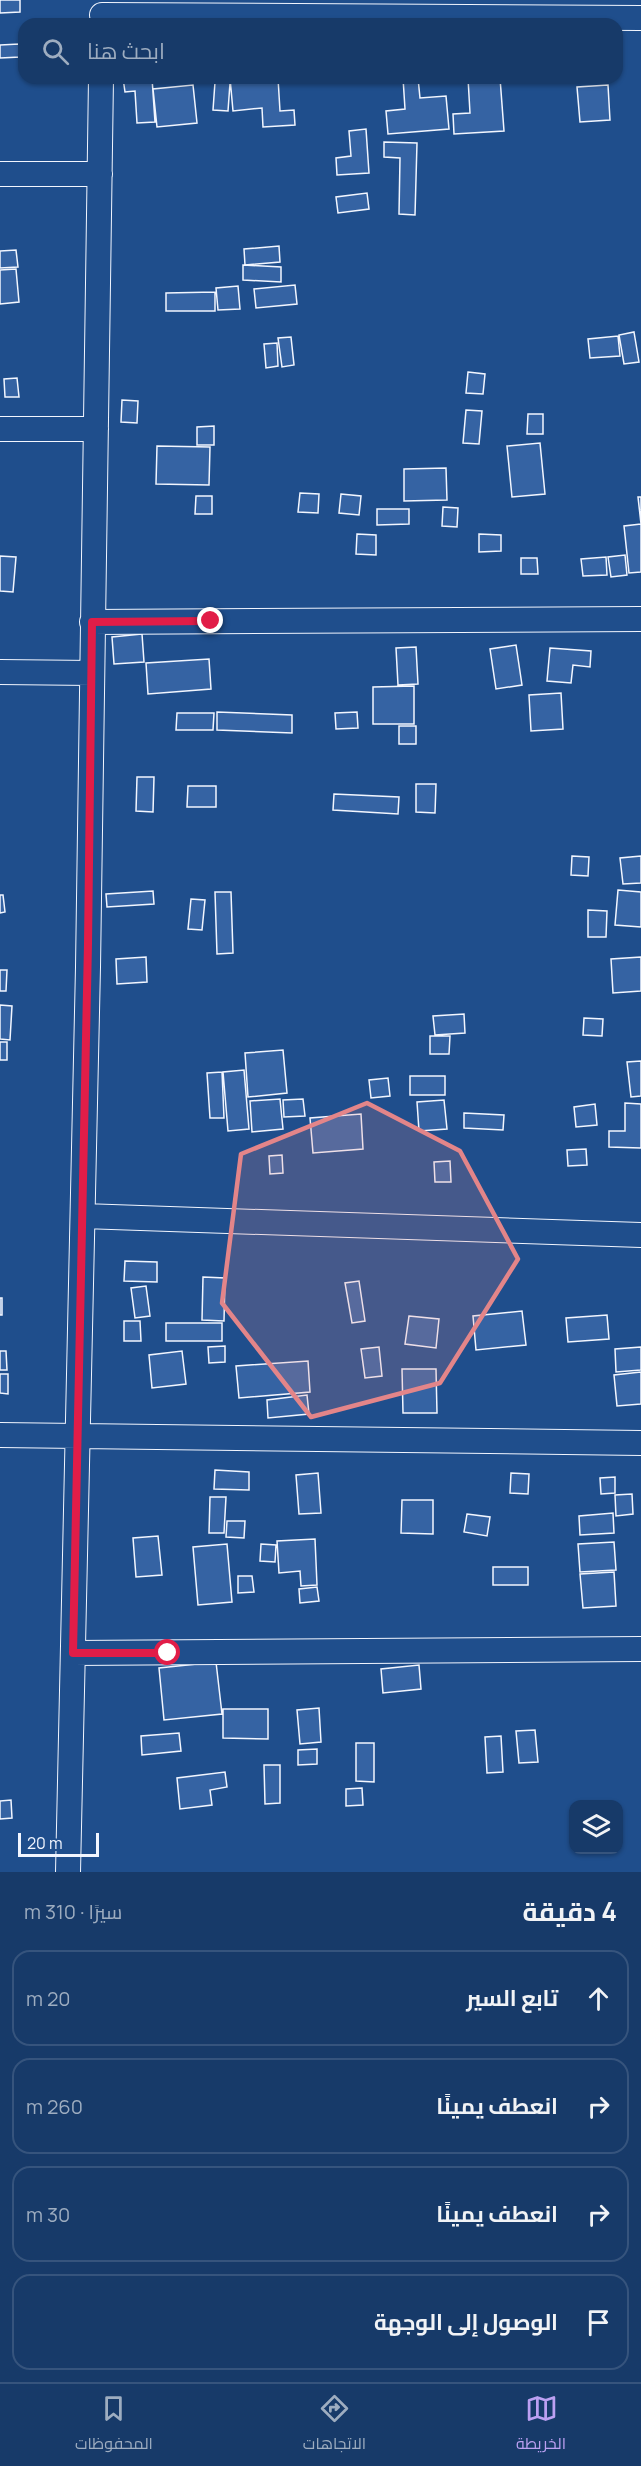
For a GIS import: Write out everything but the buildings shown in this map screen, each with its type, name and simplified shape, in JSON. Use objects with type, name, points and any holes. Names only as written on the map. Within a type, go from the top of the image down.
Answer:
[{"type":"street","points":[[102,13],[641,18]]},
{"type":"street","points":[[68,1872],[83,1215],[101,84]]},
{"type":"street","points":[[0,174],[100,174]]},
{"type":"street","points":[[0,429],[96,429]]},
{"type":"street","points":[[92,622],[641,620]]},
{"type":"street","points":[[0,672],[92,673]]},
{"type":"street","points":[[83,1215],[641,1234]]},
{"type":"street","points":[[0,1435],[641,1443]]},
{"type":"street","points":[[73,1653],[641,1649]]},
{"type":"highlighted area","points":[[367,1103],[460,1151],[518,1259],[440,1383],[311,1417],[222,1303],[241,1154]]},
{"type":"route","points":[[168,1653],[73,1653],[88,944],[92,622],[211,621]]}]
